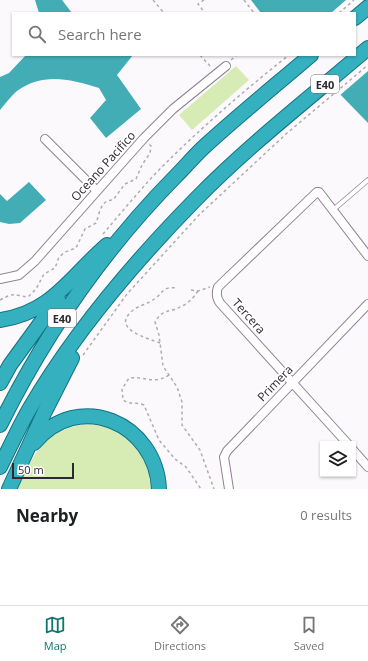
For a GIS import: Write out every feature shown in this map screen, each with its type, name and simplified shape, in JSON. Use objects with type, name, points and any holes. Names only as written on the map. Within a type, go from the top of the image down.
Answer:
[{"type":"highway","points":[[356,17],[368,7]]},
{"type":"highway","name":"E40","points":[[0,467],[30,408],[53,372],[110,294],[142,256],[228,168],[285,127],[368,48]]},
{"type":"highway","name":"E40","points":[[0,425],[31,368],[66,312],[92,274],[136,219],[205,146],[310,56]]},
{"type":"highway","points":[[0,383],[10,365],[70,283],[90,260],[136,219]]},
{"type":"highway","points":[[0,320],[15,318],[42,306],[70,283]]},
{"type":"highway","points":[[9,489],[45,411],[69,364],[110,294]]},
{"type":"highway","points":[[24,457],[35,442],[50,427],[70,419],[89,416],[99,417],[117,422],[140,440],[154,462],[159,489]]},
{"type":"street","name":"Oceano Pacifico","points":[[0,279],[18,275],[35,261],[144,138],[173,109],[226,66]]},
{"type":"street","points":[[45,139],[97,191]]},
{"type":"street","points":[[218,287],[315,193],[319,192],[368,256]]},
{"type":"street","name":"Tercera","points":[[218,287],[218,300],[220,303],[345,441]]},
{"type":"street","name":"Primera","points":[[229,489],[224,457],[227,451],[368,304]]},
{"type":"street","points":[[356,453],[368,467]]},
{"type":"lane","points":[[333,210],[368,180]]},
{"type":"path","points":[[153,0],[163,12]]},
{"type":"path","points":[[204,0],[198,4],[204,12]]},
{"type":"path","points":[[244,0],[253,12]]},
{"type":"path","points":[[340,12],[354,0]]},
{"type":"path","points":[[201,56],[216,73]]},
{"type":"path","points":[[100,240],[152,177],[199,131],[249,86],[288,56]]},
{"type":"path","points":[[82,358],[127,294],[199,215],[285,127],[368,65]]},
{"type":"path","points":[[0,300],[14,294],[28,297],[36,289],[44,274],[54,268],[59,257],[65,252],[76,248],[86,229],[96,223],[101,207],[104,203],[107,200],[113,200],[125,184],[136,179],[151,150],[151,146],[144,138]]},
{"type":"path","points":[[191,290],[198,291],[218,287]]},
{"type":"path","points":[[160,343],[133,332],[125,325],[125,321],[132,310],[156,298],[164,288],[176,288]]},
{"type":"path","points":[[198,291],[193,298],[183,306],[164,312],[159,315],[155,322],[159,335],[162,362],[177,387],[182,402],[182,425],[200,450],[214,489]]},
{"type":"path","points":[[169,375],[163,379],[155,380],[129,378],[122,389],[123,400],[129,403],[140,403],[144,405],[159,440],[174,459],[186,467],[201,489]]},
{"type":"green space","points":[[236,66],[249,80],[192,130],[179,115]]},
{"type":"green space","points":[[87,424],[113,429],[132,443],[145,463],[151,489],[18,489],[30,464],[42,445],[59,432],[72,427]]},
{"type":"water","points":[[35,0],[62,0],[71,12],[39,12]]},
{"type":"water","points":[[251,0],[368,0],[368,123],[303,56],[356,56],[356,12],[260,12]]},
{"type":"water","points":[[25,56],[132,56],[117,75],[141,109],[106,138],[90,118],[106,100],[99,88],[67,80],[47,79],[27,85],[17,91],[0,110],[0,77],[9,73]]},
{"type":"water","points":[[29,182],[46,200],[20,223],[9,224],[0,222],[0,194],[7,201]]},
{"type":"pier","points":[[346,0],[368,0],[368,71],[339,96],[301,56],[356,56],[356,12],[332,12]]}]
